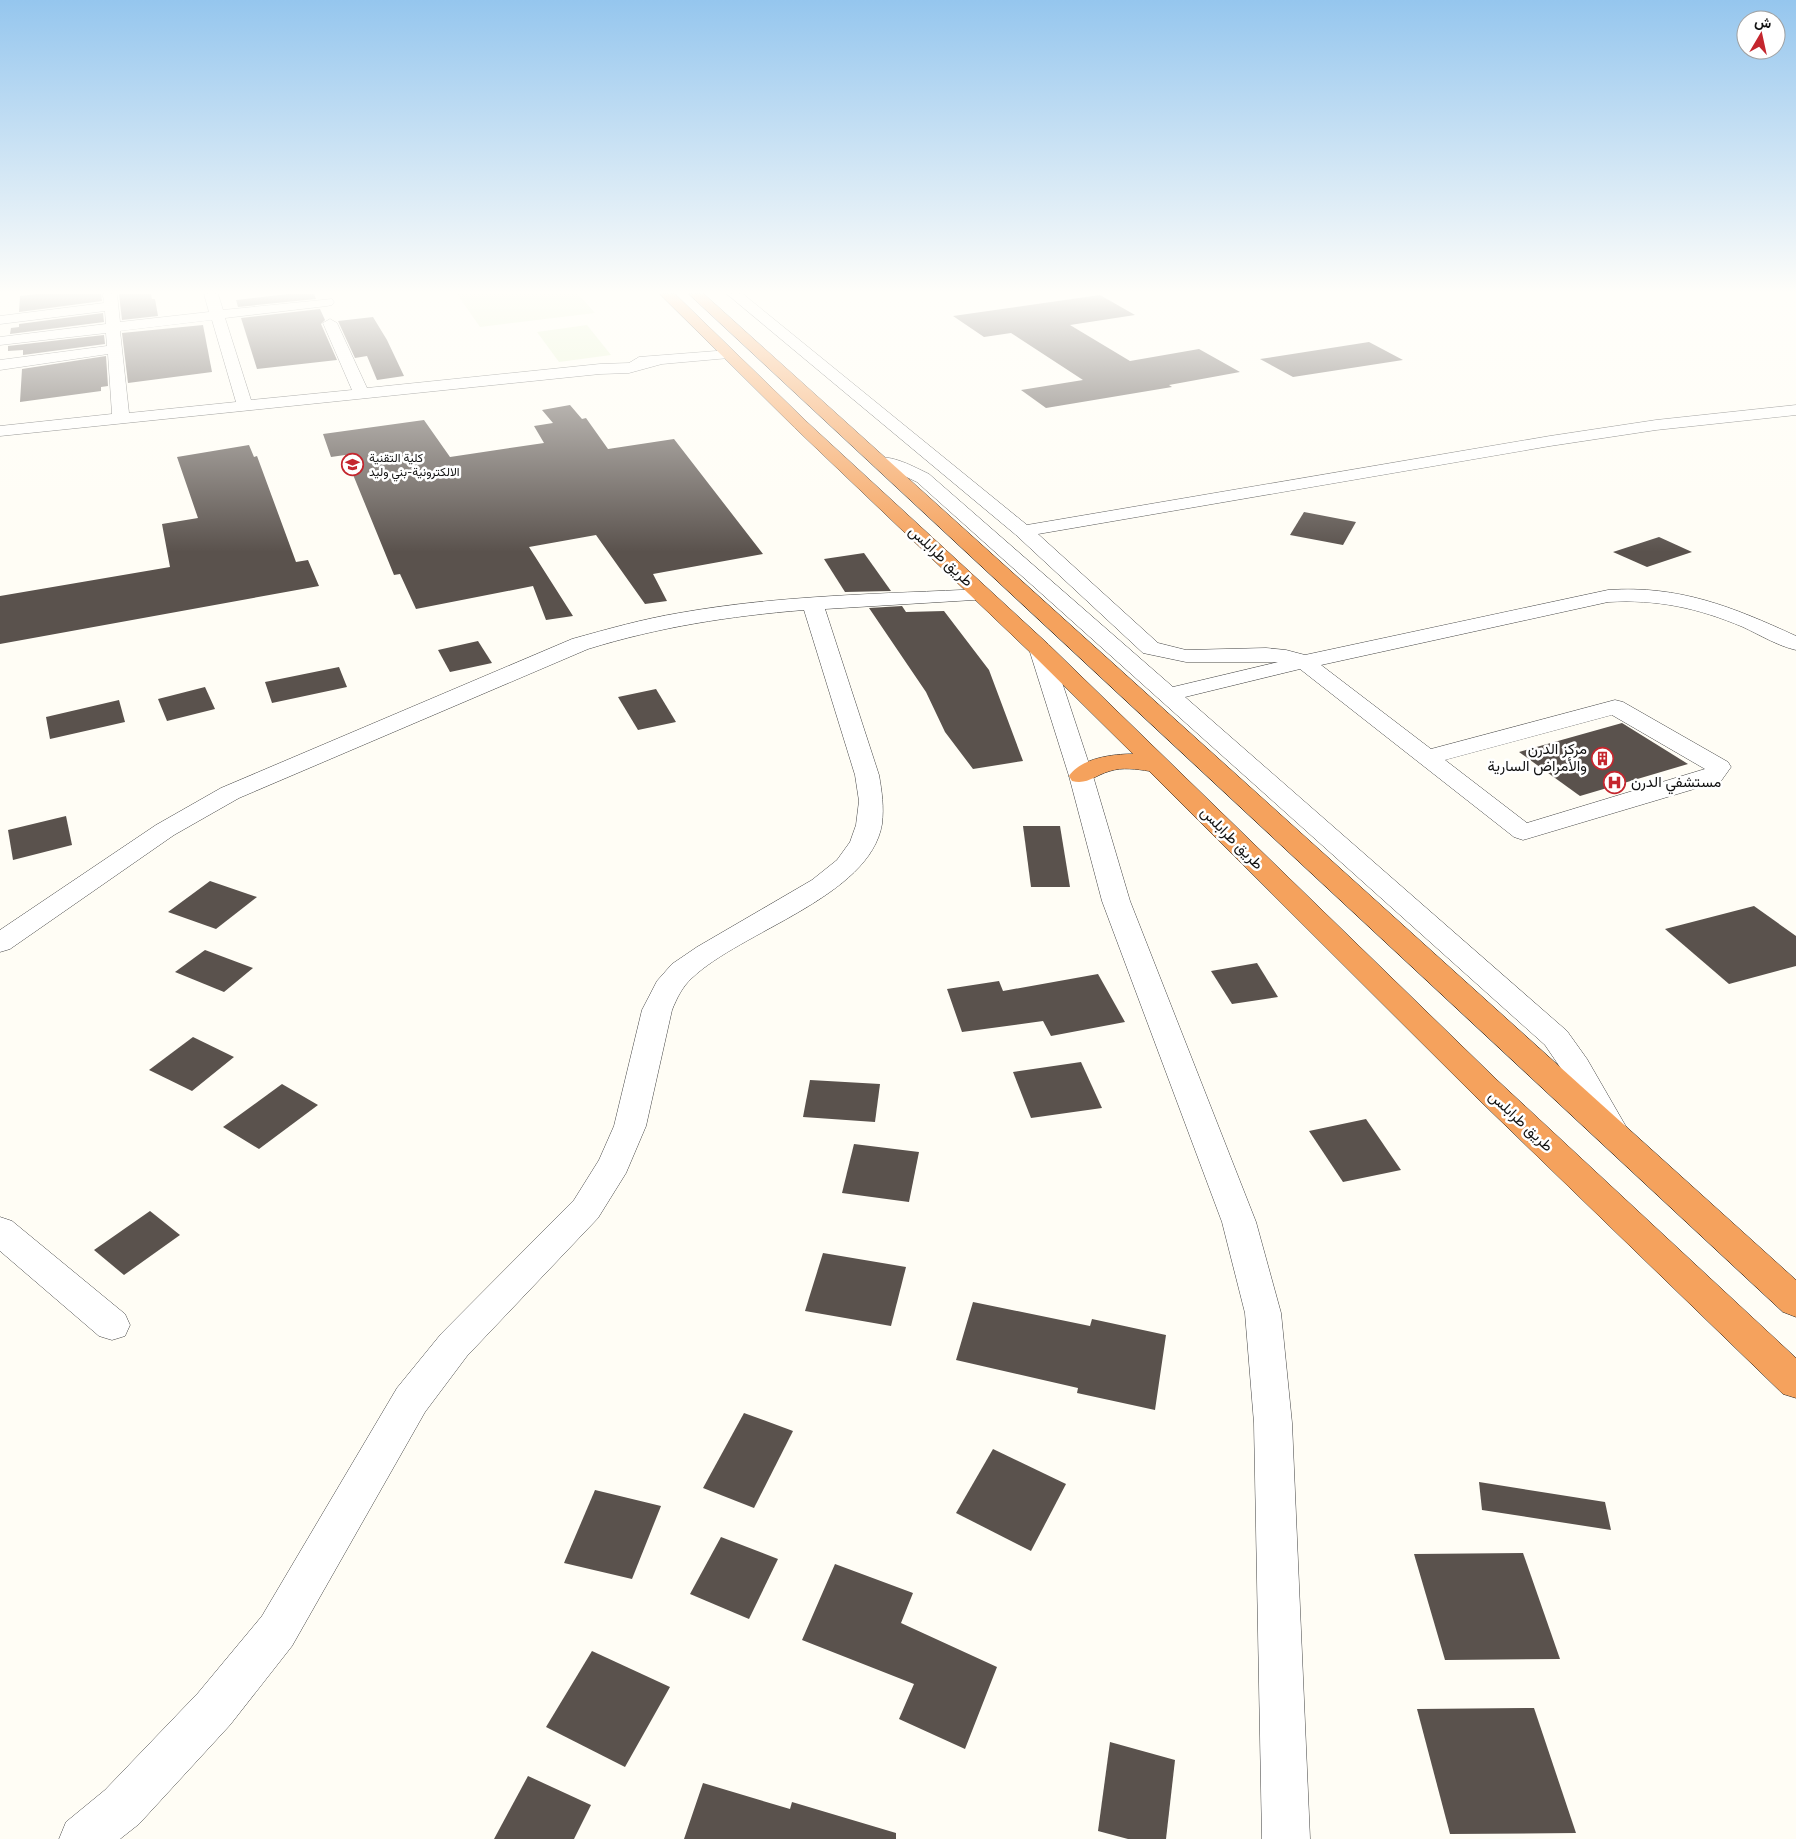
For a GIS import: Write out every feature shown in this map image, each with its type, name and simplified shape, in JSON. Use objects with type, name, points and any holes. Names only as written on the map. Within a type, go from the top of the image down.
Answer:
[{"type":"highway","name":"طريق طرابلس","points":[[756,380],[1040,649],[1486,1088],[1796,1382]]},
{"type":"highway","points":[[790,380],[1612,1131],[1796,1302]]},
{"type":"highway","points":[[1081,776],[1100,765],[1114,762],[1128,761],[1158,765]]},
{"type":"street","points":[[118,380],[122,419]]},
{"type":"street","points":[[237,380],[245,406]]},
{"type":"street","points":[[354,380],[362,394]]},
{"type":"street","points":[[0,431],[492,380]]},
{"type":"street","points":[[839,380],[1023,531],[1151,648],[1186,656],[1266,654],[1286,656],[1304,662],[1524,832],[1712,776],[1719,767],[1615,707],[1429,757]]},
{"type":"street","points":[[1023,531],[1550,441],[1656,425],[1796,410]]},
{"type":"street","points":[[880,462],[900,467],[923,478],[1170,694],[1556,1038],[1576,1067],[1612,1131]]},
{"type":"street","points":[[1170,694],[1304,662],[1598,598],[1634,592],[1667,595],[1701,604],[1733,615],[1796,644]]},
{"type":"street","points":[[0,943],[165,830],[222,796],[550,656],[607,635],[669,620],[746,609],[983,595]]},
{"type":"street","points":[[83,1839],[122,1807],[220,1702],[277,1631],[411,1400],[454,1345],[586,1209],[614,1164],[630,1126],[657,1010],[668,988],[682,971],[707,953],[821,886],[846,866],[863,843],[869,825],[871,801],[867,775],[813,605]]},
{"type":"street","points":[[1040,649],[1081,776],[1116,901],[1238,1222],[1263,1313],[1273,1423],[1286,1839]]},
{"type":"street","points":[[0,1231],[112,1325]]},
{"type":"building","points":[[21,380],[108,380],[108,386],[101,387],[101,391],[20,402]]},
{"type":"building","points":[[128,380],[152,380],[128,383]]},
{"type":"building","points":[[1083,380],[1197,380],[1169,385],[1172,387],[1046,408],[1021,390]]},
{"type":"building","points":[[570,405],[582,419],[586,418],[608,449],[674,439],[763,554],[653,574],[667,601],[645,604],[596,535],[529,547],[573,616],[546,620],[533,586],[416,609],[400,574],[394,575],[345,455],[331,457],[323,434],[424,420],[450,457],[544,443],[534,426],[553,423],[542,410]]},
{"type":"building","points":[[249,445],[254,457],[257,456],[296,562],[308,560],[319,586],[0,644],[0,596],[170,567],[162,524],[198,518],[177,457]]},
{"type":"building","points":[[1304,512],[1356,522],[1343,545],[1290,535]]},
{"type":"building","points":[[1659,537],[1692,552],[1647,567],[1613,552]]},
{"type":"building","points":[[864,553],[891,591],[845,592],[824,559]]},
{"type":"building","points":[[902,606],[906,612],[944,611],[989,670],[1023,761],[973,769],[945,732],[926,692],[869,608]]},
{"type":"building","points":[[478,641],[492,663],[450,672],[438,650]]},
{"type":"building","points":[[339,667],[347,687],[272,703],[265,682]]},
{"type":"building","points":[[205,687],[215,709],[167,721],[158,699]]},
{"type":"building","points":[[656,689],[676,722],[638,730],[618,697]]},
{"type":"building","points":[[119,700],[125,722],[50,739],[46,717]]},
{"type":"building","name":"مركز الدرن والأمراض السارية","points":[[1622,723],[1688,764],[1580,796],[1519,752]]},
{"type":"building","points":[[66,816],[72,845],[13,860],[8,830]]},
{"type":"building","points":[[1023,826],[1060,826],[1070,887],[1031,887]]},
{"type":"building","points":[[210,881],[257,897],[216,929],[168,912]]},
{"type":"building","points":[[1754,906],[1796,936],[1796,966],[1729,984],[1665,929]]},
{"type":"building","points":[[205,950],[253,968],[224,992],[175,972]]},
{"type":"building","points":[[1257,963],[1278,997],[1232,1004],[1211,971]]},
{"type":"building","points":[[1098,974],[1125,1022],[1051,1036],[1043,1021],[962,1032],[947,989],[999,981],[1003,991]]},
{"type":"building","points":[[193,1037],[234,1057],[192,1091],[149,1070]]},
{"type":"building","points":[[1081,1062],[1102,1108],[1031,1118],[1013,1072]]},
{"type":"building","points":[[810,1080],[880,1084],[875,1122],[803,1117]]},
{"type":"building","points":[[282,1084],[318,1105],[259,1149],[223,1127]]},
{"type":"building","points":[[1366,1119],[1401,1170],[1343,1182],[1309,1131]]},
{"type":"building","points":[[854,1144],[919,1152],[909,1202],[842,1193]]},
{"type":"building","points":[[150,1211],[180,1235],[124,1275],[94,1250]]},
{"type":"building","points":[[823,1253],[906,1267],[891,1326],[805,1311]]},
{"type":"building","points":[[973,1302],[1090,1326],[1092,1319],[1166,1335],[1155,1410],[1077,1393],[1078,1388],[956,1360]]},
{"type":"building","points":[[744,1413],[793,1431],[754,1508],[703,1488]]},
{"type":"building","points":[[993,1449],[1066,1484],[1031,1551],[956,1513]]},
{"type":"building","points":[[1479,1482],[1605,1502],[1611,1530],[1482,1510]]},
{"type":"building","points":[[595,1490],[661,1506],[632,1579],[564,1563]]},
{"type":"building","points":[[721,1537],[778,1559],[749,1619],[690,1594]]},
{"type":"building","points":[[1523,1553],[1560,1659],[1445,1660],[1414,1554]]},
{"type":"building","points":[[835,1564],[913,1593],[901,1623],[997,1667],[965,1749],[899,1719],[914,1684],[802,1640]]},
{"type":"building","points":[[592,1651],[670,1687],[625,1767],[546,1727]]},
{"type":"building","points":[[1534,1708],[1576,1833],[1450,1834],[1417,1709]]},
{"type":"building","points":[[1110,1742],[1175,1760],[1166,1839],[1128,1839],[1098,1831]]},
{"type":"building","points":[[528,1776],[591,1805],[574,1839],[494,1839]]},
{"type":"building","points":[[703,1783],[790,1809],[792,1802],[896,1833],[896,1839],[684,1839]]},
{"type":"place","name":"كلية التقنية الالكترونية-بني وليد","points":[[353,465]]},
{"type":"place","name":"مركز الدرن والأمراض السارية","points":[[1603,758]]},
{"type":"place","name":"مستشفي الدرن","points":[[1615,782]]}]
